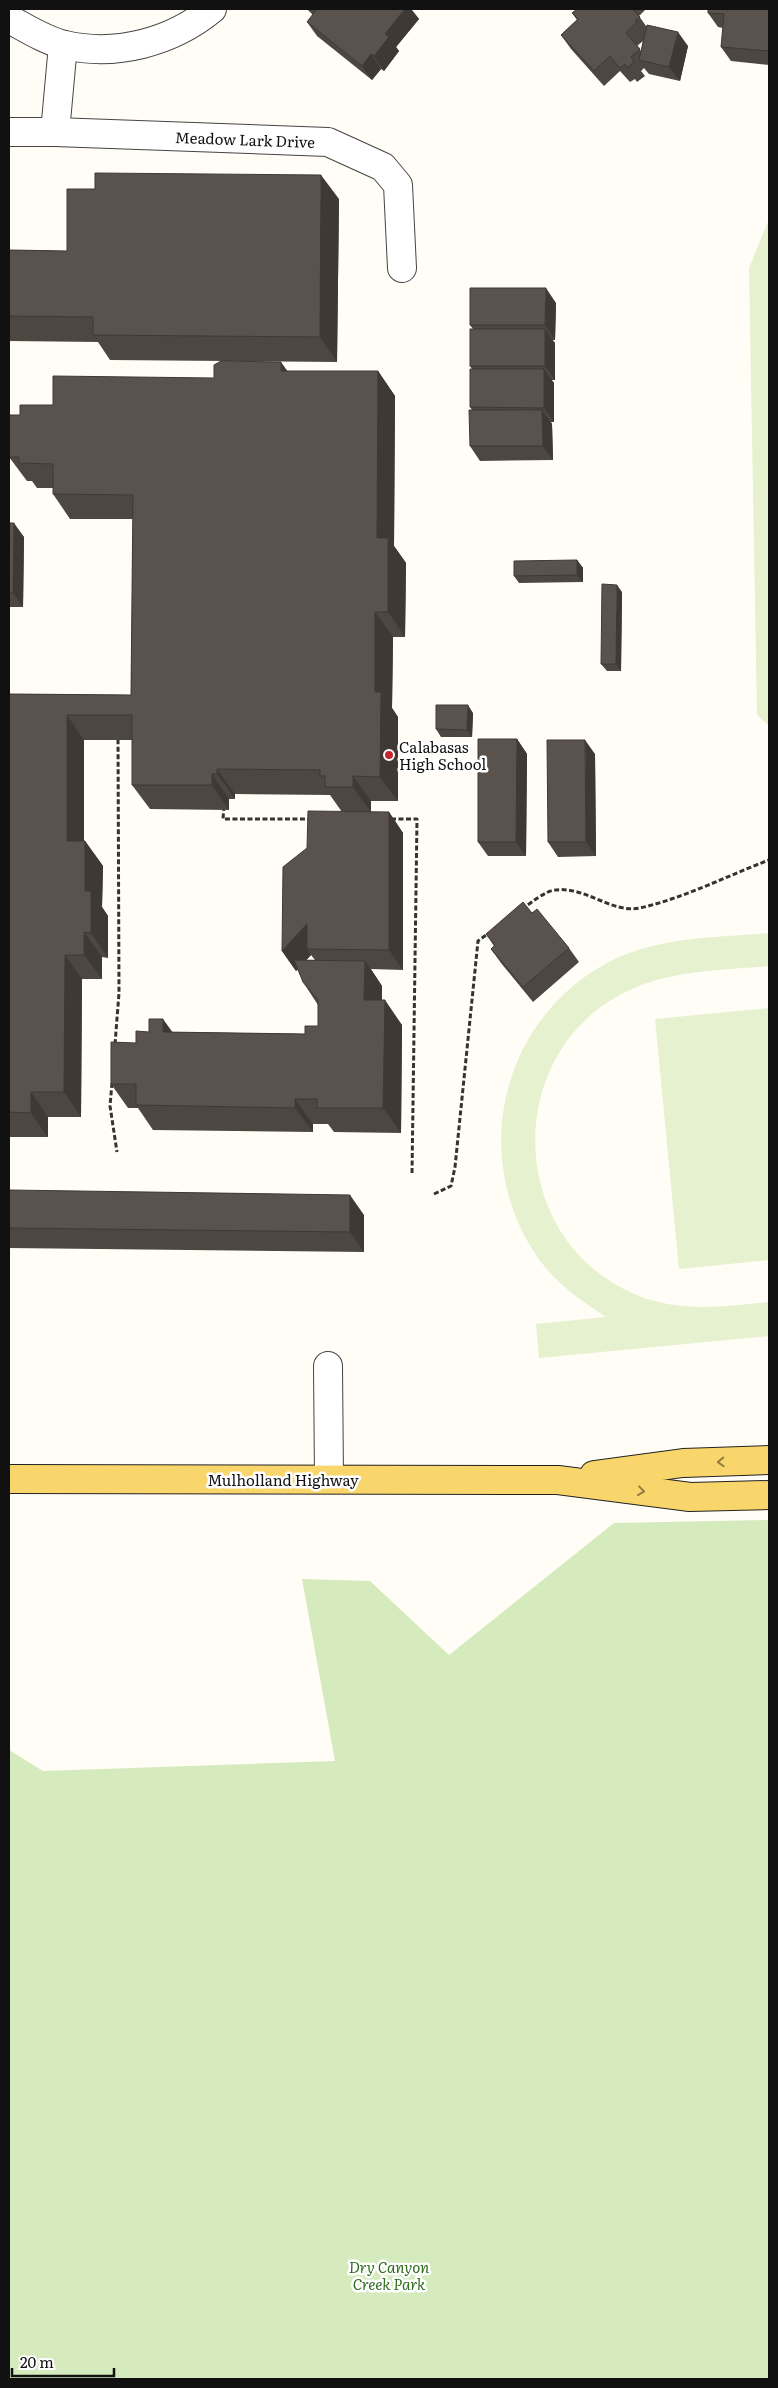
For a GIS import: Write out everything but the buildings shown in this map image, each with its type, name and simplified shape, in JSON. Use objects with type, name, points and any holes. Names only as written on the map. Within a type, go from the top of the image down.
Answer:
[{"type":"main road","name":"Mulholland Highway","points":[[558,1480],[683,1463],[769,1460]]},
{"type":"main road","name":"Mulholland Highway","points":[[9,1478],[558,1480],[690,1497],[769,1495]]},
{"type":"street","points":[[9,19],[63,45],[93,49],[144,45],[194,24],[212,9]]},
{"type":"street","points":[[56,132],[63,45]]},
{"type":"street","name":"Meadow Lark Drive","points":[[9,132],[328,142],[383,167],[398,185],[402,268]]},
{"type":"street","points":[[328,1366],[329,1478]]},
{"type":"path","points":[[115,1049],[119,993],[118,729]]},
{"type":"path","points":[[224,804],[223,819],[310,819]]},
{"type":"path","points":[[388,819],[417,819],[412,1174]]},
{"type":"path","points":[[521,910],[554,890],[580,891],[606,904],[638,908],[769,860]]},
{"type":"path","points":[[434,1194],[451,1186],[455,1167],[478,941],[492,930]]},
{"type":"path","points":[[112,1077],[110,1106],[117,1152]]},
{"type":"green space","points":[[769,219],[769,726],[757,715],[749,268]]},
{"type":"green space","points":[[769,933],[769,966],[699,972],[665,978],[632,989],[590,1016],[559,1052],[541,1095],[535,1141],[541,1186],[559,1229],[590,1266],[632,1293],[665,1304],[717,1307],[769,1302],[769,1336],[539,1358],[536,1324],[606,1317],[577,1297],[551,1274],[536,1255],[515,1215],[504,1173],[502,1130],[508,1088],[524,1048],[547,1012],[578,982],[617,958],[635,951],[672,942]]},
{"type":"green space","points":[[769,1008],[769,1260],[679,1269],[655,1019]]},
{"type":"green space","name":"Dry Canyon Creek Park","points":[[769,1520],[769,2379],[9,2379],[9,1750],[43,1771],[335,1761],[302,1579],[370,1581],[449,1655],[614,1523]]},
{"type":"place","name":"Calabasas High School","points":[[389,755]]}]
